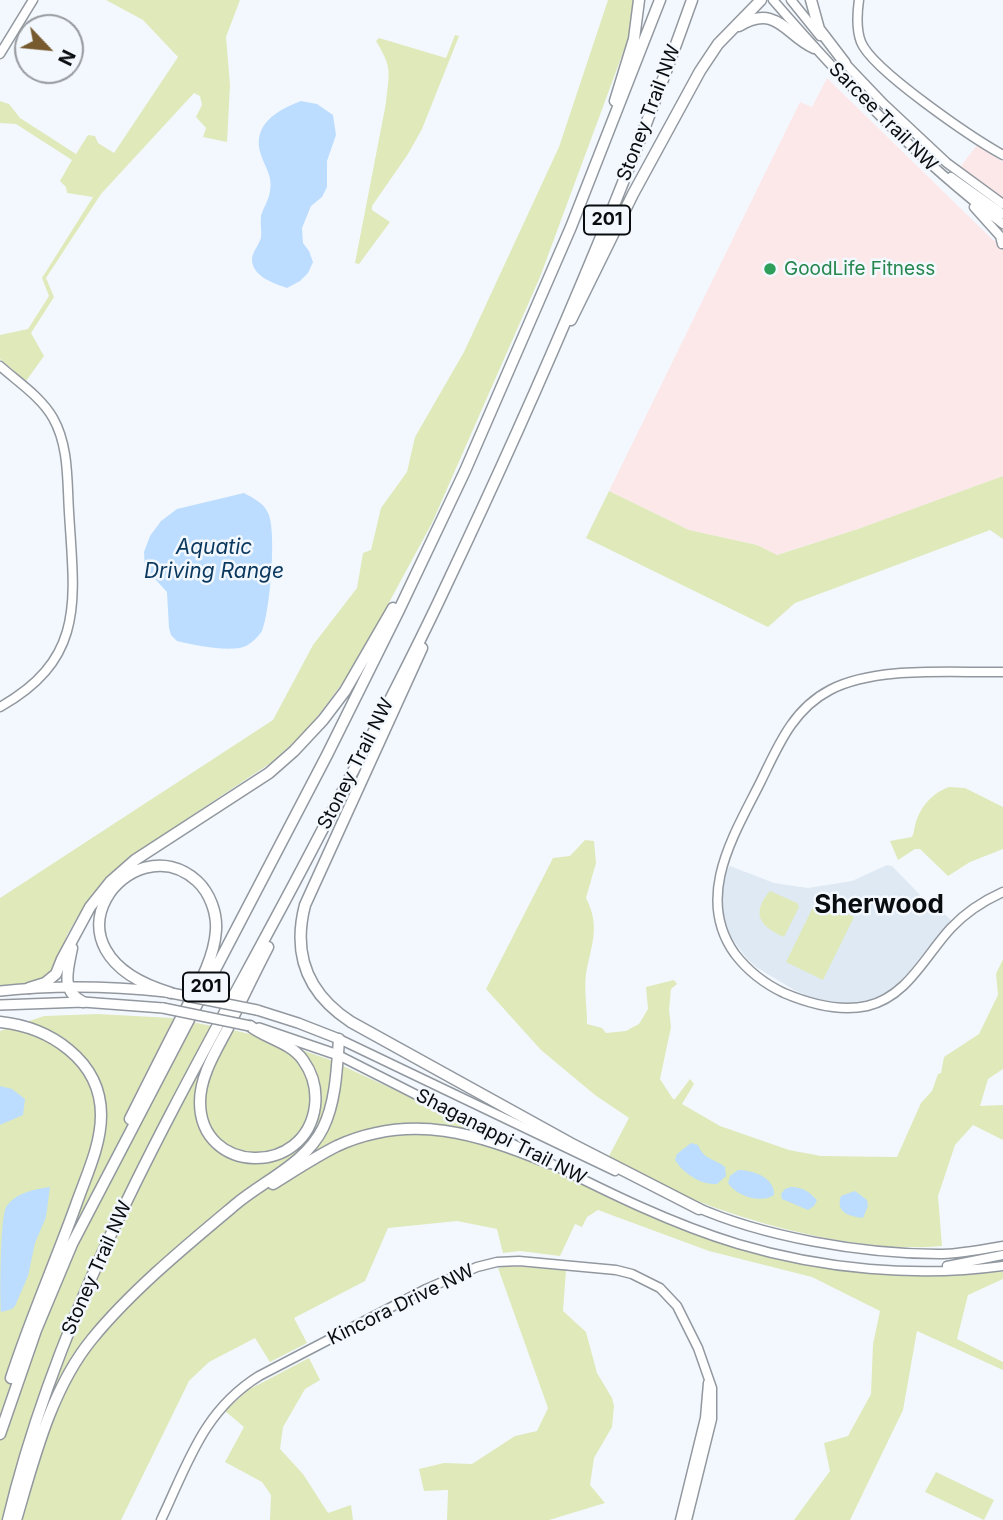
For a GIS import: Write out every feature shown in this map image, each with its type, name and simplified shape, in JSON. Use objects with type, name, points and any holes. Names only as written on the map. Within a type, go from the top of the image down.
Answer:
[{"type":"highway","points":[[536,311],[536,300],[600,142],[625,72],[634,39],[639,0]]},
{"type":"highway","name":"Stoney Trail NW","points":[[0,1434],[36,1330],[72,1244],[327,755],[429,548],[536,311],[660,0]]},
{"type":"highway","name":"Stoney Trail NW","points":[[8,1520],[50,1380],[90,1277],[145,1165],[312,849],[445,589],[595,248],[692,0]]},
{"type":"highway","points":[[514,436],[541,388],[603,252],[702,69],[718,44],[761,0]]},
{"type":"highway","points":[[811,0],[819,29],[845,63]]},
{"type":"highway","points":[[702,69],[734,30],[753,20],[766,19],[780,23],[806,45],[814,48]]},
{"type":"highway","points":[[29,988],[45,983],[56,974],[90,907],[120,872],[269,773],[308,737],[345,691],[421,555],[429,548]]},
{"type":"highway","points":[[445,589],[407,681],[305,905],[301,943],[307,973],[320,996],[351,1022],[570,1143],[699,1209]]},
{"type":"highway","points":[[250,1026],[297,1053],[310,1071],[316,1092],[312,1119],[303,1136],[288,1150],[262,1158],[234,1154],[215,1142],[203,1123],[200,1091],[213,1057],[285,914],[312,849]]},
{"type":"highway","points":[[72,1244],[106,1167],[207,967],[214,941],[214,911],[199,883],[176,869],[146,868],[128,875],[108,896],[100,916],[101,936],[108,955],[120,969],[144,984],[171,993]]},
{"type":"highway","points":[[73,941],[66,978],[70,993],[83,1002]]},
{"type":"highway","points":[[0,1022],[39,1031],[57,1040],[74,1054],[90,1074],[99,1098],[101,1118],[93,1158],[37,1305],[0,1415]]},
{"type":"highway","points":[[16,1520],[47,1426],[75,1363],[113,1315],[198,1237],[315,1142],[329,1110],[339,1039]]},
{"type":"highway","points":[[198,1237],[264,1189],[326,1152],[372,1135],[414,1129],[451,1131],[491,1140],[549,1163]]},
{"type":"main road","name":"Shaganappi Trail NW","points":[[0,991],[111,986],[171,993],[257,1010],[339,1039]]},
{"type":"main road","name":"Shaganappi Trail NW","points":[[0,1005],[83,1002],[163,1008],[250,1026],[338,1055]]},
{"type":"street","points":[[0,54],[33,0]]},
{"type":"street","name":"Sarcee Trail NW","points":[[773,0],[863,100],[966,196],[1003,224]]},
{"type":"street","name":"Sarcee Trail NW","points":[[791,0],[884,104],[947,163],[1003,204]]},
{"type":"street","points":[[859,0],[857,25],[861,44],[874,62],[898,83],[1003,155]]},
{"type":"street","points":[[918,153],[1003,214]]},
{"type":"street","points":[[966,196],[999,236],[1002,244]]},
{"type":"street","points":[[0,366],[44,405],[61,437],[66,461],[74,589],[66,638],[54,663],[38,681],[0,707]]},
{"type":"street","points":[[1003,672],[913,674],[860,680],[830,690],[808,704],[787,731],[722,863],[716,904],[719,924],[725,938],[739,959],[756,976],[776,989],[807,1002],[850,1007],[869,1005],[894,993],[906,983],[962,916],[1003,892]]},
{"type":"street","name":"Shaganappi Trail NW","points":[[339,1039],[699,1209],[784,1234],[864,1249],[941,1254],[1002,1248]]},
{"type":"street","name":"Shaganappi Trail NW","points":[[338,1055],[549,1163],[662,1215],[736,1243],[776,1254],[890,1270],[1003,1266]]},
{"type":"street","points":[[927,1270],[1002,1248]]},
{"type":"street","name":"Kincora Drive NW","points":[[161,1520],[207,1424],[238,1389],[426,1289],[477,1267],[497,1262],[519,1261],[616,1270],[650,1282],[660,1288],[677,1306],[692,1332],[713,1396],[712,1419],[687,1520]]},
{"type":"street","name":"Kincora Drive NW","points":[[680,1520],[702,1433],[709,1380]]},
{"type":"shaded area","points":[[827,78],[993,240],[1003,245],[1003,476],[858,529],[776,555],[757,545],[689,530],[609,491],[800,102],[812,107]]},
{"type":"shaded area","points":[[977,145],[1003,162],[1003,200],[960,167]]},
{"type":"shaded area","points":[[887,865],[892,866],[924,899],[930,901],[951,920],[903,979],[872,999],[843,1004],[812,998],[794,990],[756,967],[728,933],[722,912],[721,894],[726,871],[730,866],[774,883],[808,888],[852,881]]},
{"type":"green space","points":[[106,0],[240,0],[226,37],[230,85],[227,142],[203,137],[206,128],[196,117],[202,105],[200,96],[194,93],[101,194],[46,278],[54,297],[31,333],[44,356],[26,381],[0,359],[0,335],[28,329],[49,296],[42,278],[93,197],[67,193],[66,187],[60,181],[72,160],[16,124],[0,123],[0,101],[9,104],[20,118],[76,154],[88,135],[95,136],[98,143],[114,153],[178,57],[143,20]]},
{"type":"green space","points":[[608,0],[637,0],[631,31],[540,277],[432,523],[353,669],[308,729],[272,762],[140,850],[102,884],[67,935],[56,967],[49,977],[29,984],[0,986],[0,898],[273,720],[313,645],[357,588],[363,553],[371,550],[381,508],[407,472],[415,437],[464,352],[559,147]]},
{"type":"green space","points":[[455,35],[459,36],[422,129],[372,206],[372,210],[390,222],[359,264],[355,263],[388,84],[389,71],[376,41],[379,38],[446,58]]},
{"type":"green space","points":[[1003,476],[1003,539],[990,530],[795,603],[768,627],[586,538],[609,491],[689,530],[757,545],[777,555],[858,529]]},
{"type":"green space","points":[[949,787],[965,788],[1003,807],[1003,849],[970,862],[948,876],[920,849],[915,849],[898,860],[890,841],[912,837],[923,807],[937,793]]},
{"type":"green space","points":[[585,840],[594,841],[596,863],[586,898],[591,908],[594,927],[585,980],[587,1024],[602,1028],[606,1033],[626,1031],[639,1024],[648,1009],[646,987],[674,980],[677,984],[671,989],[671,1027],[660,1079],[673,1099],[690,1079],[694,1084],[682,1104],[720,1126],[789,1150],[821,1156],[897,1157],[921,1103],[932,1091],[938,1074],[941,1073],[944,1057],[979,1034],[998,995],[996,974],[1003,959],[1003,1069],[988,1079],[980,1106],[1003,1105],[1003,1140],[973,1125],[955,1145],[938,1196],[942,1246],[883,1246],[788,1230],[688,1197],[609,1156],[629,1118],[595,1095],[541,1050],[486,989],[553,858],[570,856]]},
{"type":"green space","points":[[770,891],[797,903],[799,907],[784,937],[775,933],[760,918],[761,906]]},
{"type":"green space","points":[[817,899],[854,917],[823,980],[786,962]]},
{"type":"green space","points":[[98,1014],[172,1018],[266,1038],[328,1059],[444,1113],[544,1165],[753,1250],[914,1274],[1003,1272],[1003,1279],[968,1295],[957,1339],[1003,1362],[1003,1370],[917,1331],[903,1410],[850,1520],[794,1520],[830,1471],[824,1443],[848,1436],[871,1394],[873,1344],[880,1311],[812,1277],[709,1251],[598,1210],[587,1217],[582,1227],[575,1224],[560,1256],[520,1251],[503,1253],[497,1229],[457,1221],[388,1228],[365,1281],[294,1318],[307,1343],[270,1362],[255,1338],[209,1362],[189,1381],[121,1520],[0,1520],[0,1031],[44,1016]]},
{"type":"green space","points":[[509,1266],[566,1270],[563,1311],[586,1332],[597,1373],[614,1406],[612,1427],[594,1458],[590,1485],[605,1503],[549,1520],[447,1520],[448,1490],[424,1491],[419,1469],[444,1463],[472,1464],[515,1436],[537,1431],[548,1408],[498,1268]]},
{"type":"green space","points":[[309,1358],[320,1380],[305,1389],[283,1427],[280,1449],[303,1474],[328,1513],[351,1505],[353,1520],[270,1520],[271,1495],[262,1482],[225,1462],[244,1427],[225,1411],[248,1390]]},
{"type":"green space","points":[[936,1472],[994,1500],[984,1520],[925,1492]]},
{"type":"water","points":[[301,101],[317,104],[333,115],[336,135],[327,161],[327,187],[322,197],[311,206],[302,228],[303,243],[313,262],[300,281],[287,288],[264,278],[255,270],[253,264],[252,258],[261,238],[261,216],[271,186],[259,144],[263,127],[268,120]]},
{"type":"water","name":"Aquatic Driving Range","points":[[244,493],[264,506],[271,522],[271,572],[268,607],[262,631],[246,646],[231,649],[177,641],[169,628],[167,592],[145,568],[144,552],[150,536],[161,521],[177,509]]},
{"type":"water","points":[[0,1086],[12,1089],[25,1099],[23,1115],[0,1125]]},
{"type":"water","points":[[691,1143],[698,1145],[706,1156],[725,1167],[726,1176],[717,1184],[693,1178],[675,1160],[677,1154]]},
{"type":"water","points":[[738,1170],[750,1171],[767,1179],[774,1195],[756,1199],[737,1192],[728,1183],[730,1176]]},
{"type":"water","points":[[50,1187],[46,1217],[35,1243],[28,1276],[15,1306],[1,1312],[2,1241],[6,1207],[20,1195]]},
{"type":"water","points":[[791,1187],[802,1189],[811,1195],[817,1200],[814,1206],[808,1210],[782,1199],[781,1194]]},
{"type":"water","points":[[855,1191],[867,1200],[868,1206],[863,1218],[845,1213],[840,1206],[841,1196]]},
{"type":"place","name":"GoodLife Fitness","points":[[770,269]]},
{"type":"district","name":"Sherwood","points":[[879,905]]}]
